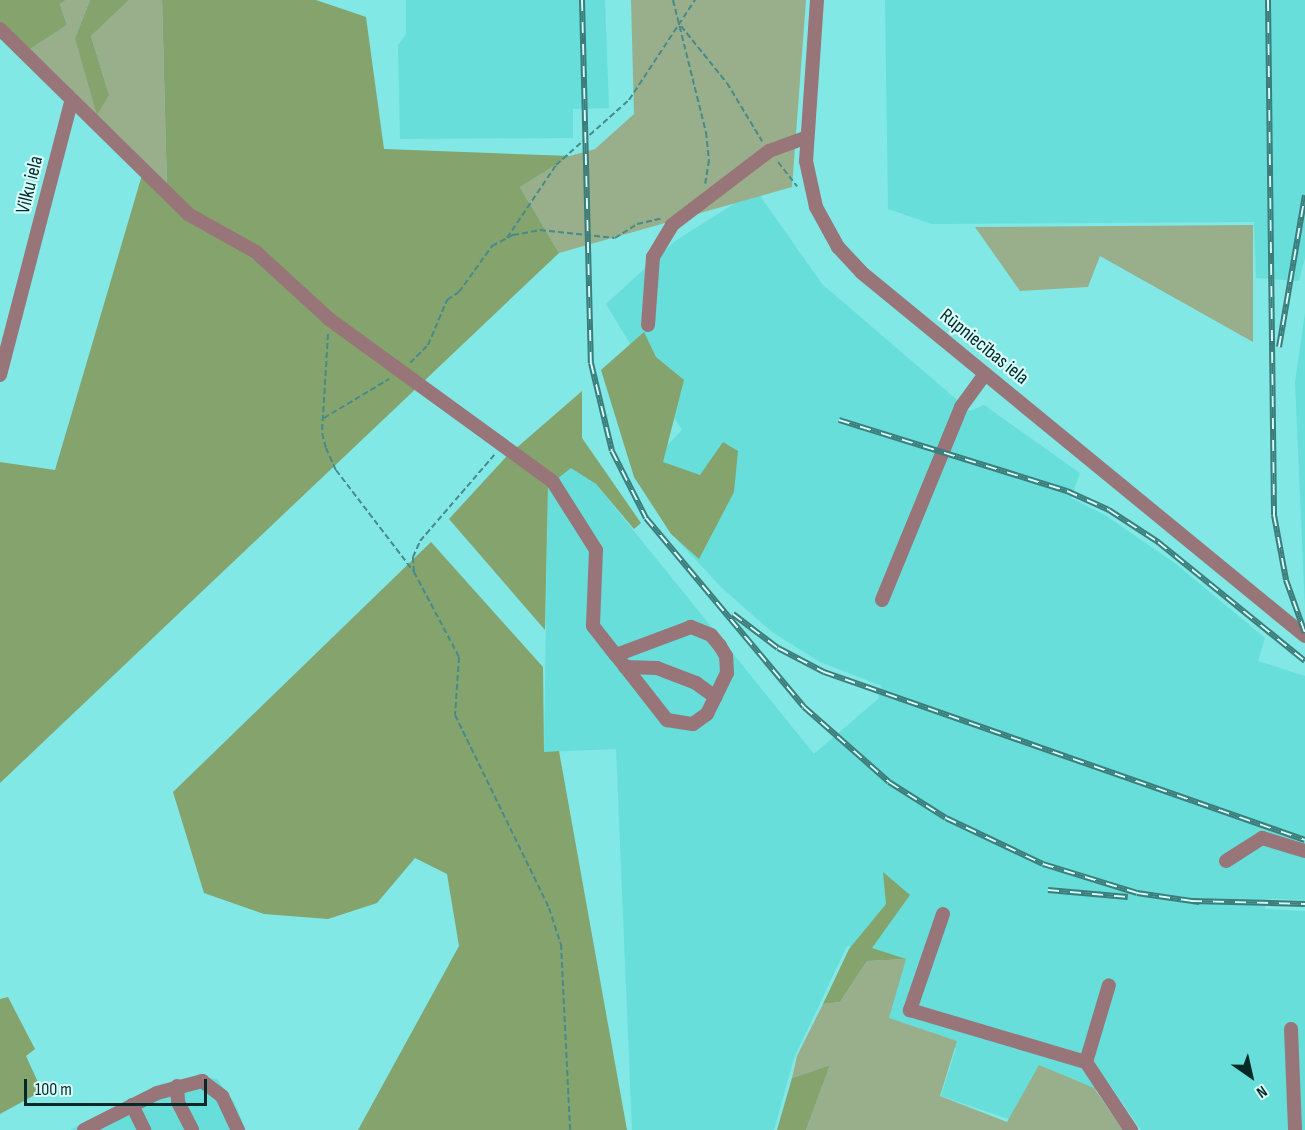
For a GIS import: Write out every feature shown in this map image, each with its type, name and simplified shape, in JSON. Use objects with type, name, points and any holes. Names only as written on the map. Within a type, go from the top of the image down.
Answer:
[{"type":"street","name":"Rūpniecības iela","points":[[817,0],[805,138],[809,184],[824,225],[850,261],[1305,636]]},
{"type":"street","points":[[0,29],[71,102],[188,214],[256,252],[329,319],[553,482],[596,550],[593,626],[625,667],[668,720],[693,724],[707,714],[727,673],[726,656],[711,635],[699,628],[691,627],[616,655]]},
{"type":"street","name":"Vilku iela","points":[[0,375],[71,102]]},
{"type":"street","points":[[648,325],[653,257],[680,219],[769,152],[805,138]]},
{"type":"street","points":[[882,600],[961,407],[985,374]]},
{"type":"street","points":[[625,667],[657,668],[696,683],[715,697]]},
{"type":"street","points":[[1226,861],[1262,838],[1305,851]]},
{"type":"street","points":[[943,914],[910,1010],[1086,1062],[1131,1130]]},
{"type":"street","points":[[1086,1062],[1109,985]]},
{"type":"street","points":[[1291,1029],[1295,1130]]},
{"type":"street","points":[[91,1129],[132,1105],[177,1086],[202,1081],[213,1085],[238,1130]]},
{"type":"street","points":[[177,1086],[178,1102],[192,1130]]},
{"type":"street","points":[[132,1105],[144,1130]]},
{"type":"path","points":[[673,0],[706,132],[709,160],[701,202]]},
{"type":"path","points":[[505,240],[556,165],[629,100],[681,26],[695,0]]},
{"type":"path","points":[[681,26],[727,83],[769,152],[797,186],[809,184]]},
{"type":"path","points":[[323,418],[402,372],[428,345],[447,300],[459,292],[486,251],[505,240],[540,230],[604,240],[615,238],[645,221],[675,214],[680,219]]},
{"type":"path","points":[[329,319],[323,418],[326,448],[336,470],[414,572],[459,657],[455,715],[549,908],[561,944],[570,1130]]},
{"type":"path","points":[[414,572],[412,557],[420,541],[503,446]]},
{"type":"shaded area","points":[[406,0],[605,0],[609,108],[573,109],[573,138],[400,139],[398,45],[406,34]]},
{"type":"shaded area","points":[[885,0],[1305,0],[1305,258],[1299,281],[1256,278],[1254,222],[932,224],[888,209]]},
{"type":"shaded area","points":[[756,190],[822,284],[970,411],[984,405],[1080,473],[1071,498],[1105,515],[1176,564],[1265,638],[1258,661],[1305,676],[1305,900],[1267,899],[1265,909],[1305,911],[1305,1130],[1141,1130],[1108,1082],[1041,1130],[941,1096],[956,1048],[878,1025],[899,959],[847,946],[794,1058],[774,1130],[632,1130],[616,749],[544,752],[548,486],[570,467],[596,484],[814,754],[878,699],[882,686],[820,662],[772,632],[722,588],[678,541],[639,475],[682,430],[606,304],[675,241]]},
{"type":"shaded area","points":[[1305,313],[1305,607],[1295,382]]},
{"type":"shaded area","points":[[195,1076],[217,1079],[234,1102],[246,1130],[70,1130],[161,1084]]},
{"type":"green space","points":[[0,0],[66,0],[60,4],[67,25],[29,50],[0,24]]},
{"type":"green space","points":[[66,0],[90,0],[75,38],[109,95],[91,36],[129,0],[162,0],[167,190],[29,50],[67,25],[60,4]]},
{"type":"green space","points":[[90,0],[129,0],[91,36],[109,95],[97,115],[75,38]]},
{"type":"green space","points":[[162,0],[316,0],[366,17],[384,149],[570,156],[520,187],[559,253],[0,783],[0,462],[55,470],[142,175],[167,189]]},
{"type":"green space","points":[[631,0],[806,0],[792,187],[559,253],[520,187],[570,156],[595,149],[634,114]]},
{"type":"green space","points":[[1253,225],[1253,342],[1100,256],[1088,287],[1020,291],[975,227]]},
{"type":"green space","points":[[644,332],[656,357],[684,380],[663,462],[700,475],[723,442],[738,451],[734,492],[699,559],[671,534],[634,477],[601,370]]},
{"type":"green space","points":[[582,391],[582,438],[641,523],[634,529],[596,484],[571,468],[548,486],[545,630],[449,519],[506,457]]},
{"type":"green space","points":[[431,542],[543,667],[544,752],[559,751],[627,1130],[358,1130],[459,946],[447,874],[415,858],[377,903],[328,919],[264,914],[204,893],[173,792]]},
{"type":"green space","points":[[883,872],[910,895],[872,948],[906,959],[867,961],[840,1002],[823,1004],[849,949],[886,904]]},
{"type":"green space","points":[[906,959],[889,1018],[957,1041],[940,1096],[1007,1122],[1039,1065],[1094,1088],[1123,1130],[806,1130],[830,1065],[792,1078],[797,1056],[823,1004],[840,1002],[867,961]]},
{"type":"green space","points":[[8,997],[35,1049],[26,1056],[42,1091],[0,1114],[0,999]]},
{"type":"green space","points":[[830,1065],[806,1130],[777,1130],[792,1078]]},
{"type":"railway","points":[[582,0],[591,363],[612,451],[646,518],[804,707],[889,782],[946,818],[1043,864],[1137,893],[1199,902]]},
{"type":"railway","points":[[1268,0],[1274,515],[1286,580],[1305,633]]},
{"type":"railway","points":[[1279,347],[1305,195]]},
{"type":"railway","points":[[839,420],[1067,491],[1109,510],[1158,542],[1305,661]]},
{"type":"railway","points":[[733,614],[778,648],[824,672],[1305,840]]},
{"type":"railway","points":[[1048,890],[1128,897]]},
{"type":"railway","points":[[1191,901],[1305,904]]}]
